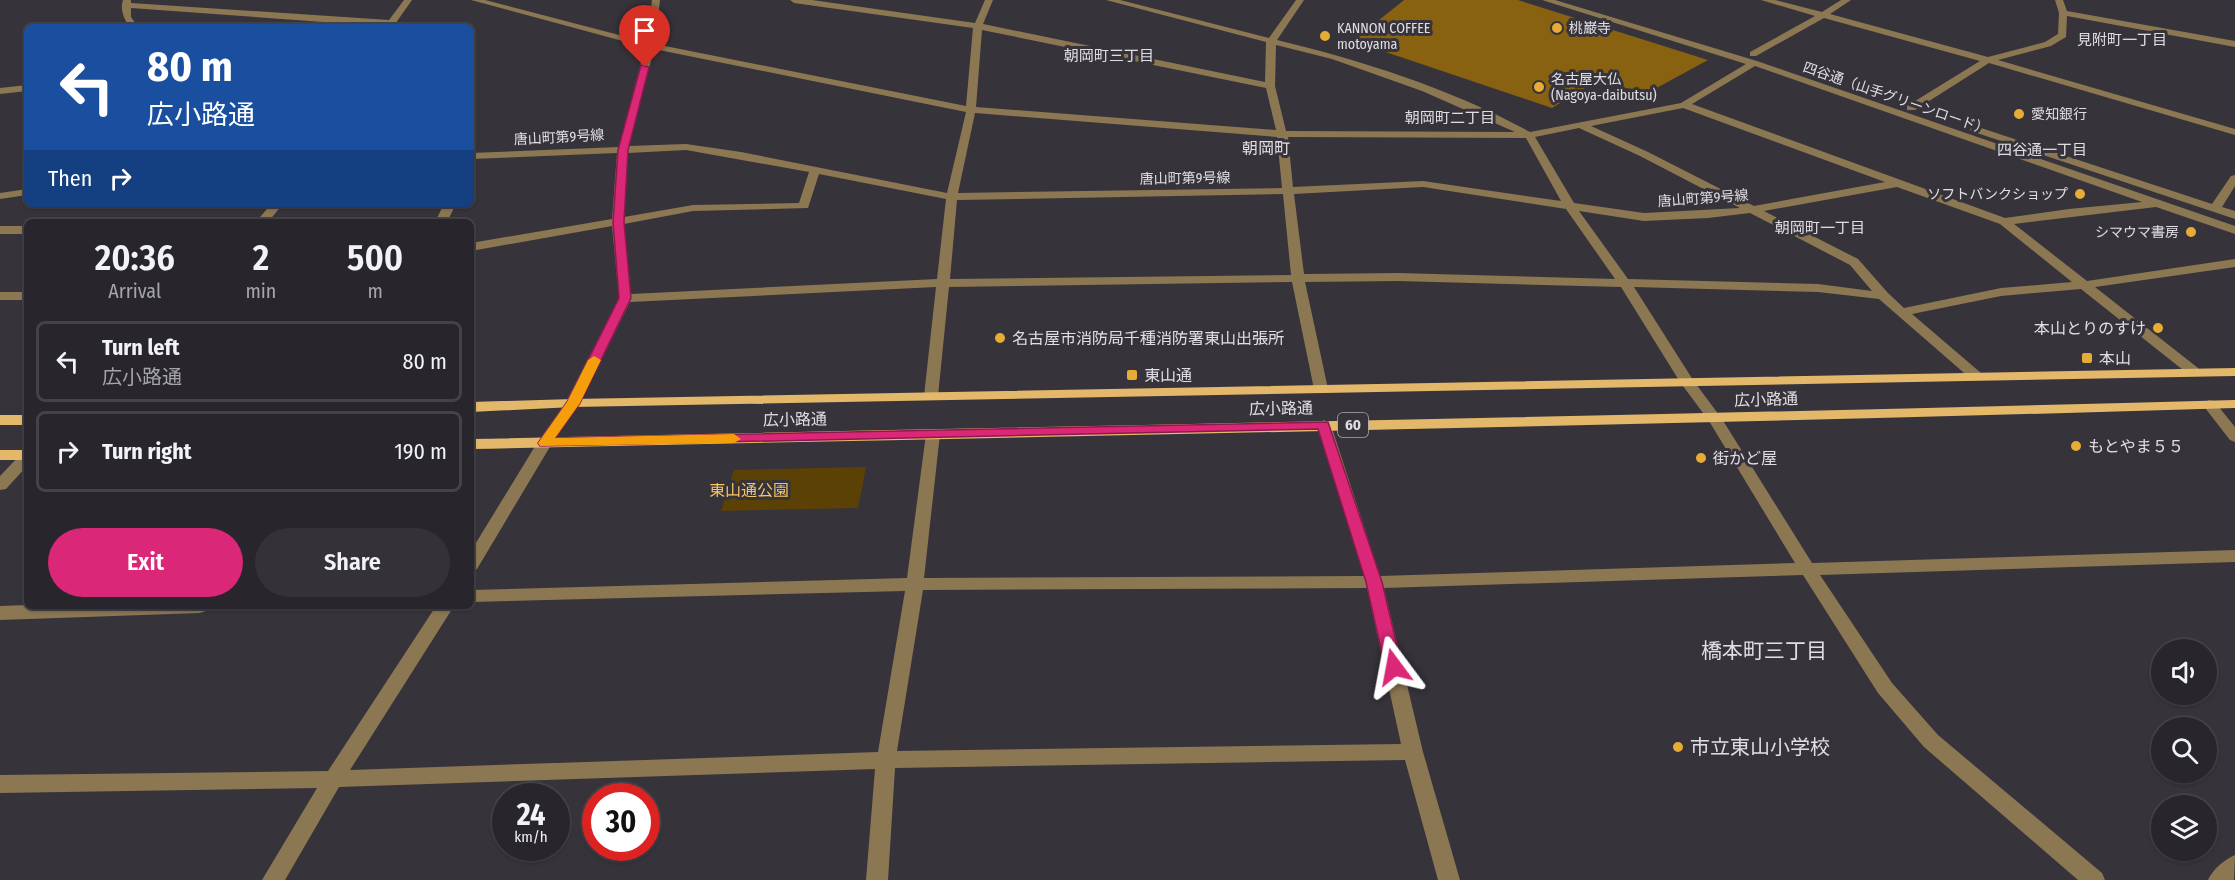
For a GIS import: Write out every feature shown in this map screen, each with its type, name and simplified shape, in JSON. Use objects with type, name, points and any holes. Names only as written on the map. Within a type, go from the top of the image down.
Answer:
[{"type":"main road","name":"広小路通","points":[[474,407],[573,403],[2235,372]]},
{"type":"main road","name":"広小路通","points":[[474,444],[1324,425],[1715,419],[2235,404]]},
{"type":"main road","points":[[0,420],[24,420]]},
{"type":"main road","points":[[0,455],[24,456]]},
{"type":"street","points":[[391,24],[408,0]]},
{"type":"street","points":[[475,0],[650,46],[971,110],[1282,134],[1529,135],[1684,105],[1847,0]]},
{"type":"street","points":[[474,560],[545,443],[573,403],[625,298],[618,222],[623,150],[650,46],[656,0]]},
{"type":"street","points":[[794,0],[978,26],[1270,86]]},
{"type":"street","points":[[931,396],[952,197],[971,110],[978,26],[990,0]]},
{"type":"street","points":[[1110,0],[1335,57],[1425,89],[1507,123],[1529,135],[1569,205],[1624,282],[1688,382],[1715,419],[1885,688],[1931,741],[2094,880]]},
{"type":"street","points":[[1300,0],[1271,42],[1270,86],[1282,134],[1298,280],[1321,389]]},
{"type":"street","name":"四谷通（山手グリーンロード）","points":[[1546,0],[1754,58],[2235,230]]},
{"type":"street","points":[[1572,0],[2235,214]]},
{"type":"street","points":[[1765,0],[1988,60],[2235,132]]},
{"type":"street","points":[[1911,108],[1988,60],[2048,44],[2063,34],[2063,13],[2059,0]]},
{"type":"street","points":[[132,24],[127,17],[126,2],[379,24]]},
{"type":"street","points":[[2063,13],[2235,44]]},
{"type":"street","points":[[0,91],[24,88]]},
{"type":"street","points":[[1684,105],[2004,222],[2193,372]]},
{"type":"street","points":[[1582,126],[1644,154],[1854,262],[1883,296],[1976,376]]},
{"type":"street","name":"唐山町第9号線","points":[[474,157],[686,147],[815,169],[952,197],[1288,191],[1423,184],[1644,217],[1680,218],[1754,210],[1899,183]]},
{"type":"street","points":[[474,246],[693,208],[804,206],[815,169]]},
{"type":"street","points":[[2215,208],[2235,178]]},
{"type":"street","points":[[0,196],[24,192]]},
{"type":"street","points":[[2004,222],[2069,212],[2159,203]]},
{"type":"street","points":[[264,219],[274,207]]},
{"type":"street","points":[[0,230],[24,230]]},
{"type":"street","points":[[1902,312],[2001,291],[2084,285],[2235,263]]},
{"type":"street","points":[[625,298],[943,283],[1398,278],[1818,288],[1883,296]]},
{"type":"street","points":[[0,296],[24,296]]},
{"type":"street","points":[[2209,404],[2235,437]]},
{"type":"street","points":[[1324,425],[1374,582],[1413,752],[1449,880]]},
{"type":"street","points":[[877,880],[886,760],[915,585],[933,434]]},
{"type":"street","points":[[0,485],[24,459]]},
{"type":"street","points":[[474,596],[915,585],[1374,582],[1808,567],[2235,556]]},
{"type":"street","points":[[0,613],[114,609]]},
{"type":"street","points":[[273,880],[333,779],[444,609]]},
{"type":"street","points":[[0,784],[333,779],[886,760],[1413,752]]},
{"type":"street","points":[[2219,880],[2235,865]]},
{"type":"green space","name":"東山通公園","points":[[866,467],[858,508],[721,511],[734,470]]},
{"type":"shaded area","points":[[1404,0],[1518,0],[1708,60],[1651,91],[1591,84],[1552,108],[1353,41]]},
{"type":"slow traffic","points":[[594,360],[573,403],[545,443],[734,439]]},
{"type":"place","name":"桃巌寺","points":[[1557,28]]},
{"type":"place","name":"KANNON COFFEE motoyama","points":[[1325,36]]},
{"type":"place","name":"名古屋大仏 (Nagoya-daibutsu)","points":[[1539,87]]},
{"type":"place","name":"愛知銀行","points":[[2019,114]]},
{"type":"place","name":"ソフトバンクショップ","points":[[2080,194]]},
{"type":"place","name":"シマウマ書房","points":[[2191,232]]},
{"type":"place","name":"本山とりのすけ","points":[[2158,328]]},
{"type":"place","name":"名古屋市消防局千種消防署東山出張所","points":[[1000,338]]},
{"type":"place","name":"本山","points":[[2087,358]]},
{"type":"place","name":"東山通","points":[[1132,375]]},
{"type":"place","name":"もとやま５５","points":[[2076,446]]},
{"type":"place","name":"街かど屋","points":[[1701,458]]},
{"type":"place","name":"市立東山小学校","points":[[1678,747]]},
{"type":"district","name":"見附町一丁目","points":[[2122,40]]},
{"type":"district","name":"朝岡町三丁目","points":[[1109,56]]},
{"type":"district","name":"朝岡町二丁目","points":[[1450,118]]},
{"type":"district","name":"朝岡町","points":[[1266,148]]},
{"type":"district","name":"四谷通一丁目","points":[[2042,150]]},
{"type":"district","name":"朝岡町一丁目","points":[[1820,228]]},
{"type":"district","name":"橋本町三丁目","points":[[1764,651]]},
{"type":"route","points":[[645,67],[623,150],[618,222],[625,298],[573,403],[545,443],[1324,425],[1374,582],[1394,667]]}]
